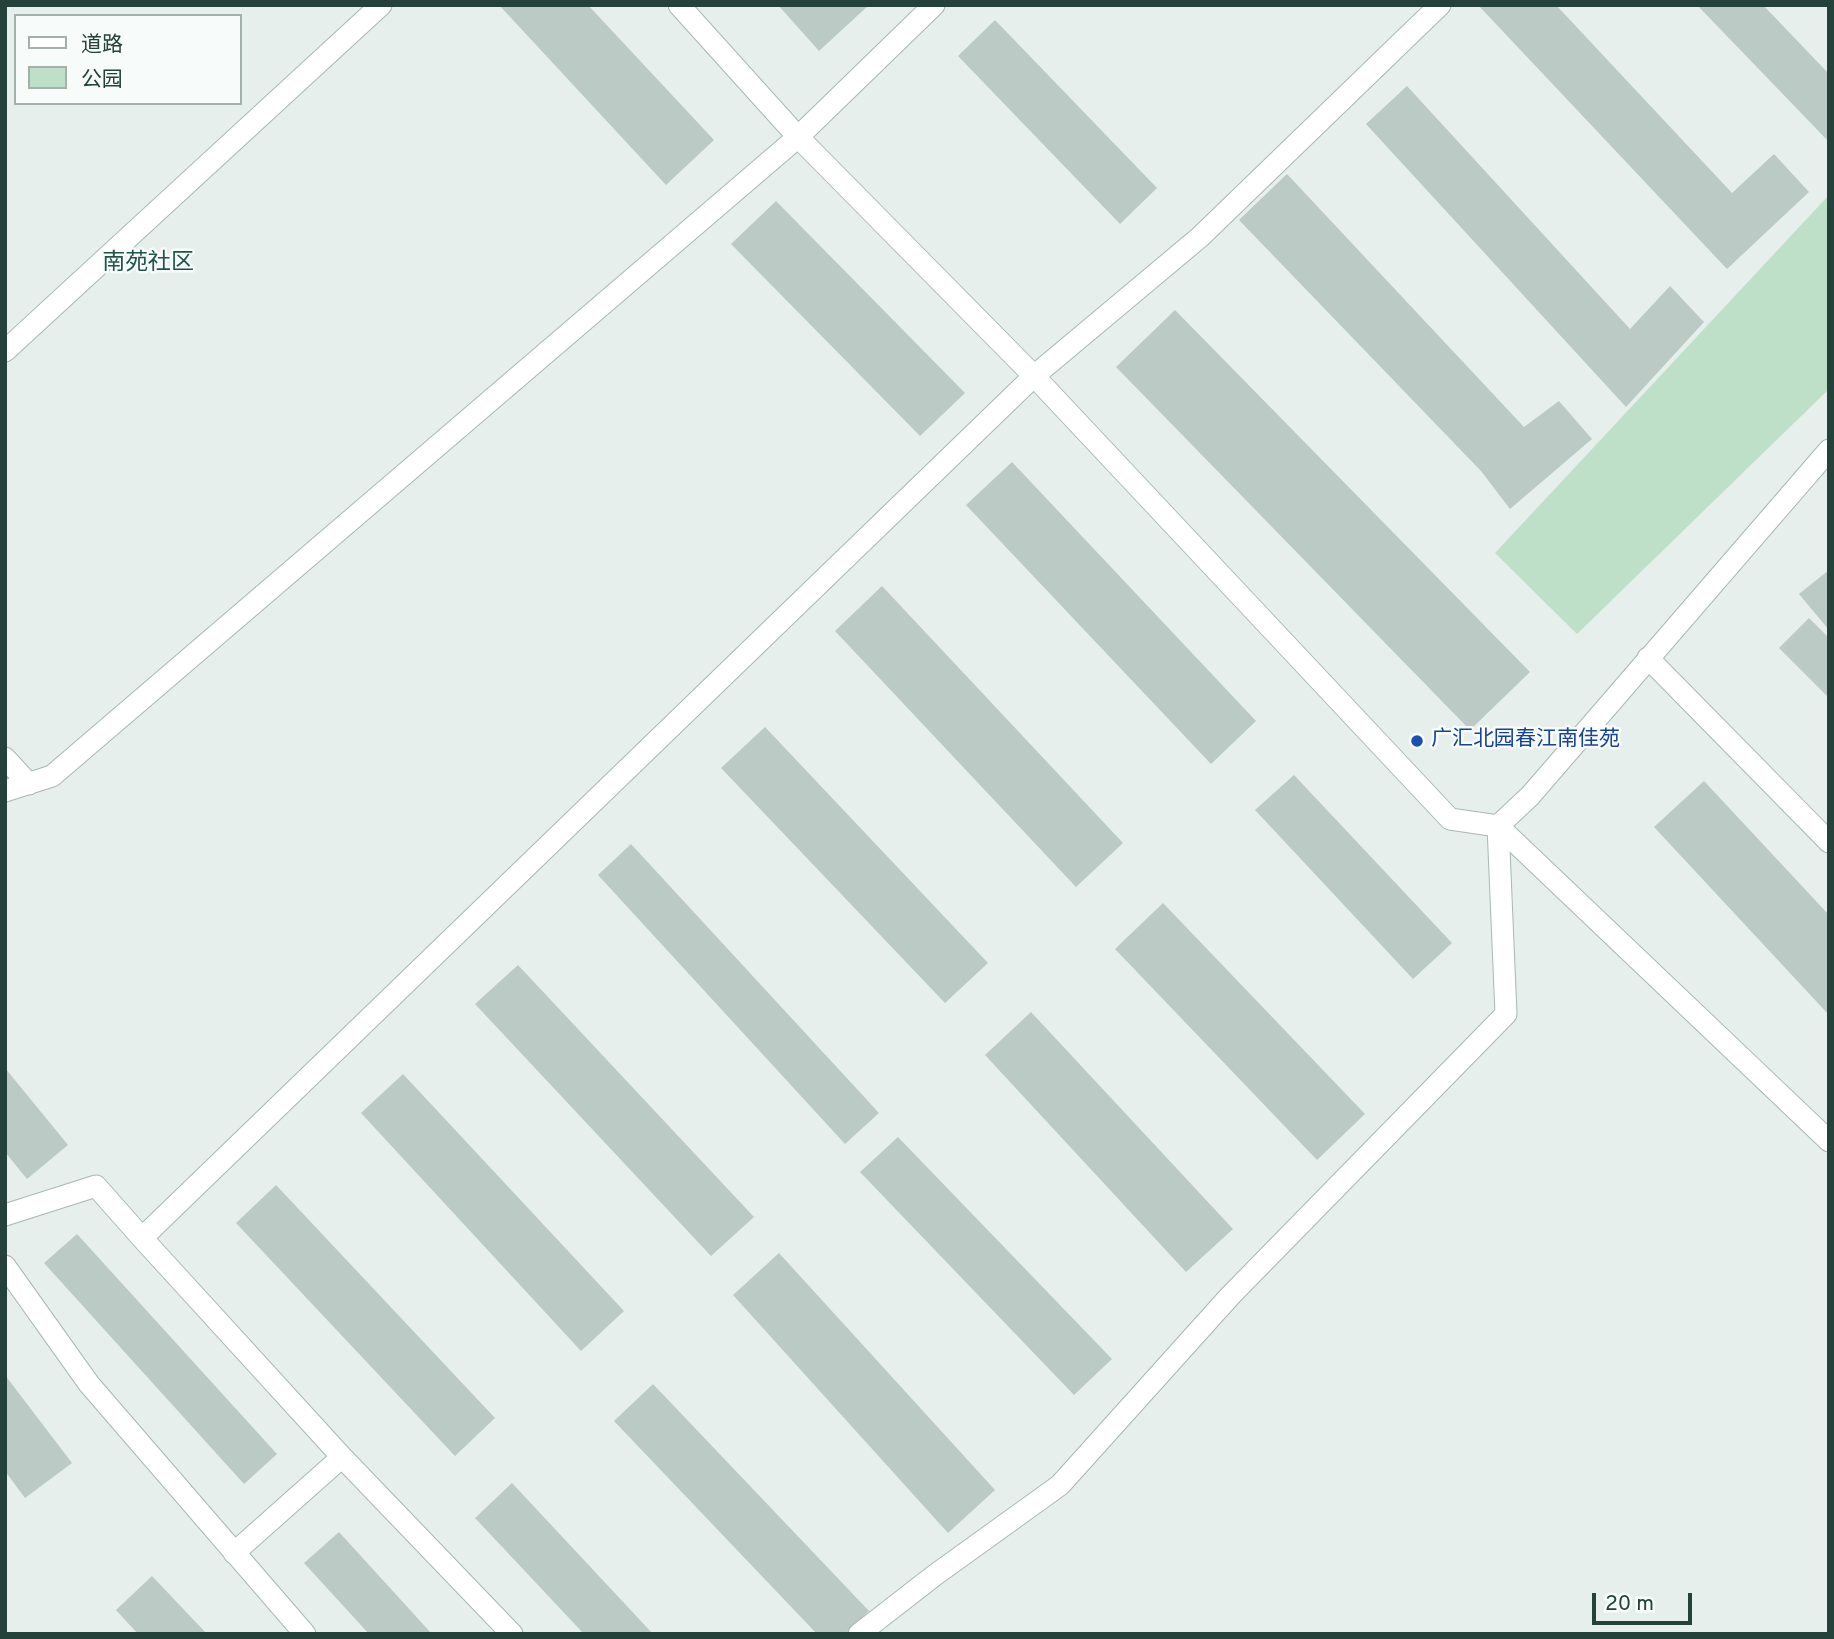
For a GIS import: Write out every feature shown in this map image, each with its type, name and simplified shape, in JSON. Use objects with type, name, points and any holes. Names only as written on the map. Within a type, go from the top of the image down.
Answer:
[{"type":"street","points":[[5,351],[381,5]]},
{"type":"street","points":[[680,5],[798,137],[1034,376],[1450,819],[1498,825],[1829,1141]]},
{"type":"street","points":[[5,791],[52,776],[798,137],[934,5]]},
{"type":"street","points":[[142,1238],[1034,376],[1200,237],[1440,5]]},
{"type":"street","points":[[1498,825],[1530,796],[1829,450]]},
{"type":"street","points":[[1648,658],[1829,842]]},
{"type":"street","points":[[5,758],[29,784]]},
{"type":"street","points":[[859,1634],[1060,1485],[1230,1296],[1506,1014],[1498,825]]},
{"type":"street","points":[[5,1215],[96,1185],[342,1457],[512,1634]]},
{"type":"street","points":[[5,1266],[89,1384],[305,1634]]},
{"type":"street","points":[[234,1553],[342,1457]]},
{"type":"green space","points":[[1829,195],[1829,389],[1577,634],[1495,553]]},
{"type":"building","points":[[499,5],[588,5],[714,140],[666,185]]},
{"type":"building","points":[[778,5],[869,5],[819,51]]},
{"type":"building","points":[[1478,5],[1556,5],[1732,193],[1774,154],[1809,192],[1727,269]]},
{"type":"building","points":[[1697,5],[1763,5],[1829,74],[1829,142]]},
{"type":"building","points":[[995,20],[1157,188],[1120,224],[958,56]]},
{"type":"building","points":[[1407,86],[1630,329],[1670,286],[1704,322],[1626,407],[1366,124]]},
{"type":"building","points":[[1287,174],[1524,427],[1559,401],[1592,439],[1510,509],[1481,471],[1239,220]]},
{"type":"building","points":[[776,201],[965,393],[920,436],[731,244]]},
{"type":"building","points":[[1175,310],[1530,672],[1470,730],[1116,367]]},
{"type":"building","points":[[1012,462],[1256,721],[1211,764],[966,505]]},
{"type":"building","points":[[1829,570],[1829,630],[1799,594]]},
{"type":"building","points":[[882,586],[1123,843],[1076,887],[835,631]]},
{"type":"building","points":[[1809,618],[1829,638],[1829,698],[1779,648]]},
{"type":"building","points":[[765,727],[988,963],[945,1003],[721,768]]},
{"type":"building","points":[[1294,775],[1452,943],[1413,979],[1255,810]]},
{"type":"building","points":[[1704,781],[1829,915],[1829,1015],[1654,827]]},
{"type":"building","points":[[631,844],[879,1113],[845,1144],[598,875]]},
{"type":"building","points":[[1163,903],[1365,1114],[1317,1160],[1115,949]]},
{"type":"building","points":[[518,965],[754,1217],[711,1256],[475,1004]]},
{"type":"building","points":[[1031,1012],[1233,1229],[1186,1272],[985,1055]]},
{"type":"building","points":[[5,1068],[68,1145],[27,1179],[5,1152]]},
{"type":"building","points":[[403,1074],[624,1311],[581,1351],[361,1113]]},
{"type":"building","points":[[898,1137],[1112,1359],[1074,1395],[860,1172]]},
{"type":"building","points":[[276,1185],[495,1418],[455,1456],[236,1223]]},
{"type":"building","points":[[77,1234],[277,1454],[244,1484],[44,1263]]},
{"type":"building","points":[[779,1253],[995,1490],[948,1533],[733,1295]]},
{"type":"building","points":[[5,1375],[72,1463],[25,1498],[5,1471]]},
{"type":"building","points":[[653,1384],[869,1611],[845,1634],[817,1634],[614,1421]]},
{"type":"building","points":[[512,1483],[653,1634],[584,1634],[475,1518]]},
{"type":"building","points":[[339,1532],[432,1634],[369,1634],[304,1563]]},
{"type":"building","points":[[152,1576],[207,1634],[138,1634],[116,1610]]},
{"type":"place","name":"广汇北园春江南佳苑","points":[[1417,741]]},
{"type":"district","name":"南苑社区","points":[[148,264]]}]
